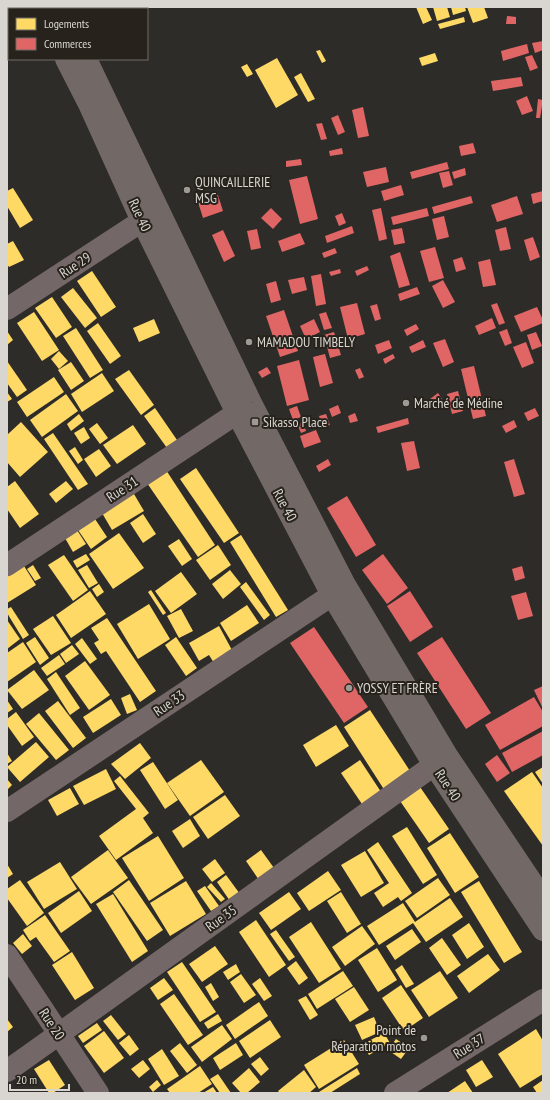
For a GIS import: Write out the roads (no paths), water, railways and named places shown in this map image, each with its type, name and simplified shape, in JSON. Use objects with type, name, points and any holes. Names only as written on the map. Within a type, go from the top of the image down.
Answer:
[{"type":"main road","name":"Rue 40","points":[[67,60],[89,104],[142,220],[237,413],[332,595],[434,765],[543,930]]},
{"type":"main road","name":"Rue 40","points":[[86,60],[251,403],[345,585],[446,754],[543,899]]},
{"type":"street","name":"Rue 29","points":[[7,309],[142,220]]},
{"type":"street","name":"Rue 31","points":[[7,565],[237,413]]},
{"type":"street","name":"Rue 33","points":[[7,811],[332,595]]},
{"type":"street","name":"Rue 35","points":[[7,1071],[434,765]]},
{"type":"street","name":"Rue 20","points":[[7,955],[98,1093]]},
{"type":"street","name":"Rue 37","points":[[395,1093],[543,1000]]},
{"type":"place","name":"QUINCAILLERIE MSG","points":[[187,190]]},
{"type":"place","name":"MAMADOU TIMBELY","points":[[249,342]]},
{"type":"place","name":"Marché de Médine","points":[[406,403]]},
{"type":"place","name":"Sikasso Place","points":[[255,422]]},
{"type":"place","name":"YOSSY ET FRÈRE","points":[[349,688]]},
{"type":"place","name":"Point de Réparation motos","points":[[424,1038]]}]
